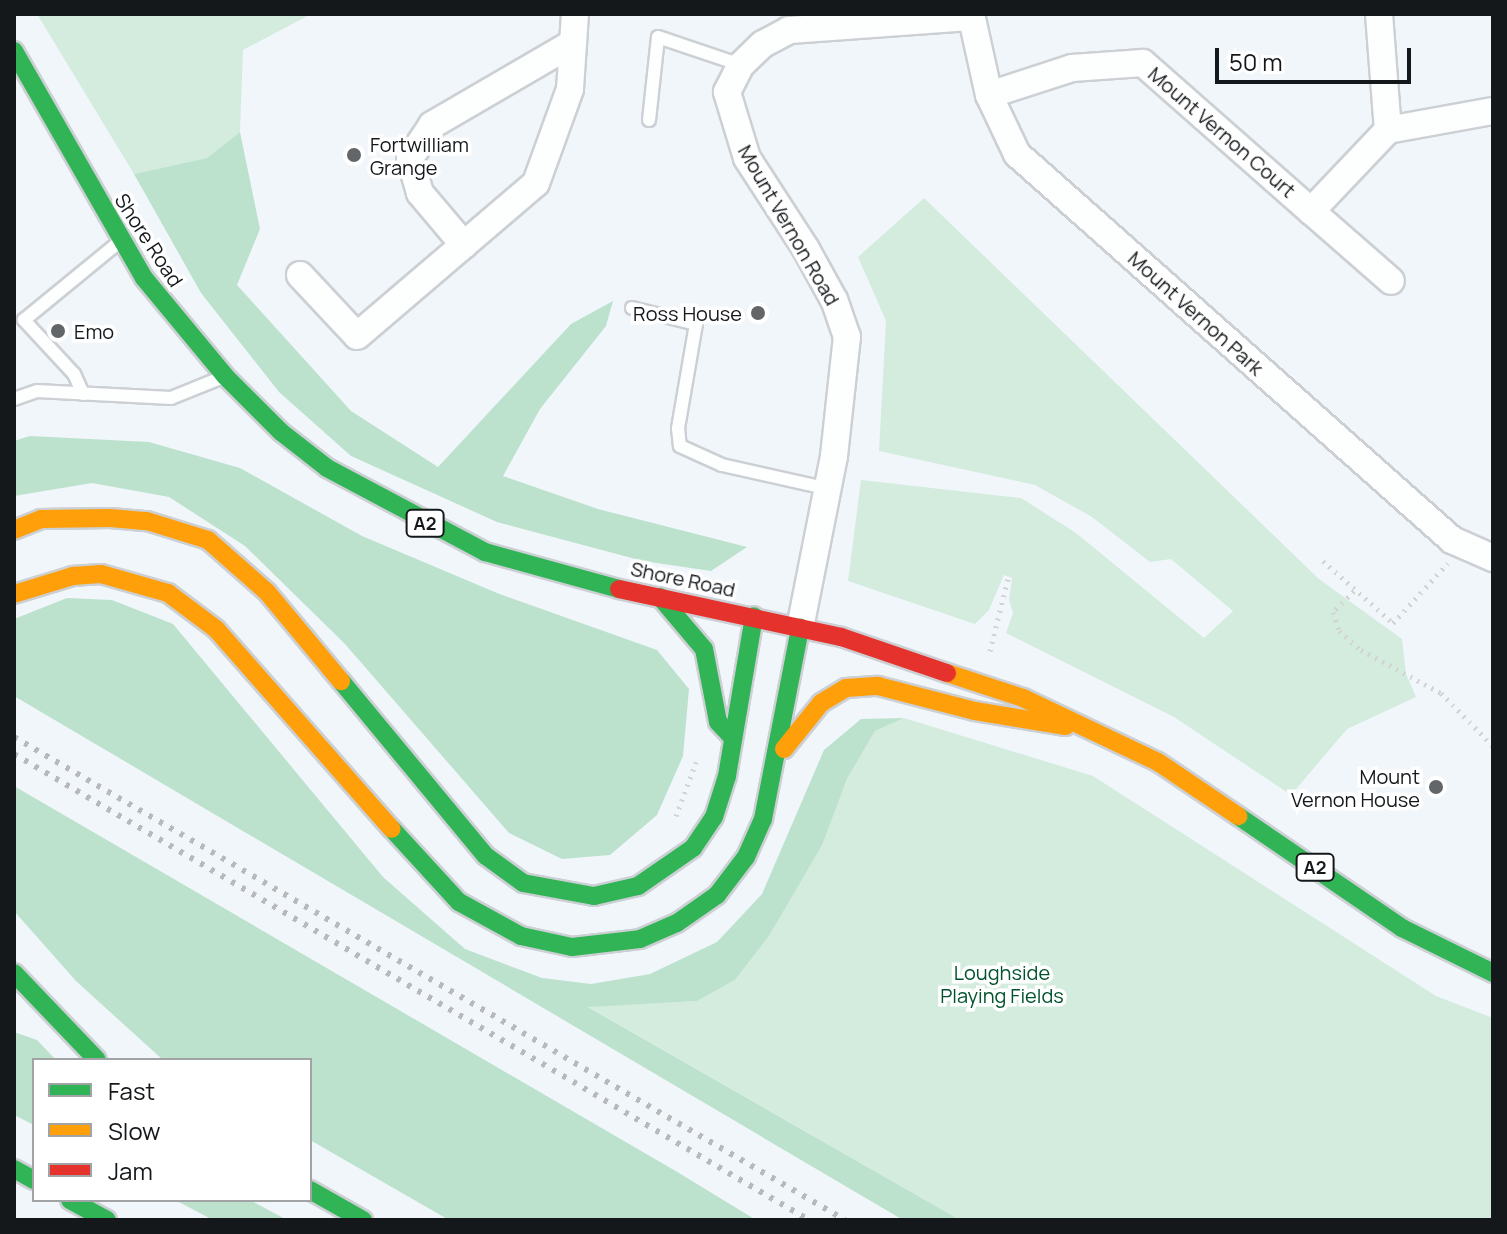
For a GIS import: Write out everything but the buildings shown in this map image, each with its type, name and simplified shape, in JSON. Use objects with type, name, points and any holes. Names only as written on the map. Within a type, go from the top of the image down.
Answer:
[{"type":"main road","name":"Shore Road","points":[[14,51],[144,278],[225,376],[281,432],[327,468],[439,530],[538,569],[754,616],[935,666],[1095,731],[1225,805],[1402,928],[1489,964]]},
{"type":"main road","points":[[14,530],[41,519],[110,518],[147,521],[208,540],[267,592],[486,856],[523,883],[594,896],[657,877],[693,848],[714,817],[733,740],[754,616]]},
{"type":"main road","points":[[14,594],[73,576],[101,574],[168,593],[216,629],[268,694],[459,902],[488,921],[542,942],[604,947],[640,939],[677,923],[717,895],[746,857],[763,819],[778,758],[800,628]]},
{"type":"main road","points":[[660,597],[704,649],[718,722],[733,740]]},
{"type":"main road","points":[[778,758],[821,703],[846,688],[878,686],[975,711],[1095,731]]},
{"type":"main road","points":[[14,973],[48,1014],[95,1058]]},
{"type":"main road","points":[[14,1169],[32,1179]]},
{"type":"main road","points":[[312,1191],[363,1220]]},
{"type":"main road","points":[[74,1202],[107,1220]]},
{"type":"street","points":[[300,275],[357,336],[536,183],[570,89],[575,14]]},
{"type":"street","points":[[1379,14],[1388,130]]},
{"type":"street","points":[[741,65],[763,44],[789,30],[971,16]]},
{"type":"street","name":"Mount Vernon Park","points":[[971,16],[989,95],[1017,154],[1465,546],[1493,558]]},
{"type":"street","points":[[464,245],[420,193],[410,158],[432,125],[573,43]]},
{"type":"street","name":"Mount Vernon Court","points":[[989,95],[1072,68],[1143,63],[1391,281]]},
{"type":"street","name":"Mount Vernon Road","points":[[741,65],[727,92],[742,144],[834,300],[847,337],[829,489],[800,628]]},
{"type":"street","points":[[1311,211],[1388,130],[1493,111]]},
{"type":"lane","points":[[649,120],[658,37],[741,65]]},
{"type":"lane","points":[[83,394],[74,374],[19,324],[121,241]]},
{"type":"lane","points":[[632,308],[696,324],[678,428],[680,446],[722,465],[829,489]]},
{"type":"lane","points":[[14,399],[37,391],[171,398],[225,376]]},
{"type":"path","points":[[1323,561],[1393,623],[1465,546]]},
{"type":"path","points":[[990,651],[1009,574]]},
{"type":"path","points":[[1354,591],[1333,612],[1339,631],[1361,650],[1441,693],[1493,746]]},
{"type":"path","points":[[670,831],[700,754]]},
{"type":"green space","points":[[37,14],[311,14],[243,50],[240,132],[207,158],[134,174]]},
{"type":"green space","points":[[240,132],[260,229],[237,285],[351,411],[438,467],[571,324],[613,301],[606,326],[540,409],[503,476],[598,509],[747,547],[711,571],[643,561],[497,522],[351,456],[279,392],[201,293],[134,174],[207,158]]},
{"type":"green space","points":[[924,198],[1319,579],[1402,639],[1406,674],[1416,697],[1347,729],[1291,795],[1174,717],[1006,633],[1013,613],[1009,600],[1012,578],[1004,575],[989,610],[975,624],[848,581],[861,480],[1021,498],[1076,533],[1204,638],[1233,611],[1171,559],[1150,562],[1092,517],[1035,485],[879,451],[886,321],[858,257]]},
{"type":"green space","points":[[30,436],[149,442],[240,468],[362,536],[497,593],[657,650],[689,689],[683,756],[657,815],[610,855],[562,859],[509,833],[345,644],[245,546],[169,497],[92,483],[14,496],[14,441]]},
{"type":"green space","points":[[67,598],[112,600],[173,624],[383,877],[465,949],[542,978],[591,984],[650,974],[717,942],[762,894],[824,750],[861,719],[904,718],[875,731],[847,779],[822,845],[769,936],[735,980],[697,1001],[588,1007],[960,1220],[903,1220],[14,696],[14,619]]},
{"type":"green space","name":"Loughside Playing Fields","points":[[904,718],[1093,776],[1436,996],[1493,1018],[1493,1220],[960,1220],[587,1006],[697,1001],[735,980],[769,936],[821,845],[847,779],[875,731]]},
{"type":"green space","points":[[14,786],[756,1220],[449,1220],[312,1141],[312,1058],[161,1058],[76,981],[14,911]]},
{"type":"green space","points":[[14,1032],[37,1040],[54,1058],[32,1058],[32,1124],[14,1115]]},
{"type":"green space","points":[[179,1202],[254,1202],[287,1220],[213,1220]]},
{"type":"railway","points":[[14,737],[845,1220]]},
{"type":"railway","points":[[14,754],[809,1220]]},
{"type":"traffic: fast","points":[[14,51],[144,278],[225,376],[281,432],[327,468],[485,552],[619,589]]},
{"type":"traffic: fast","points":[[660,597],[704,649],[718,722],[730,735]]},
{"type":"traffic: fast","points":[[341,681],[486,856],[523,883],[594,896],[638,886],[693,848],[714,817],[727,776],[754,616]]},
{"type":"traffic: fast","points":[[392,829],[459,902],[521,936],[572,947],[640,939],[677,923],[717,895],[746,857],[763,819],[800,628]]},
{"type":"traffic: fast","points":[[1238,816],[1402,928],[1493,973]]},
{"type":"traffic: fast","points":[[14,973],[95,1058]]},
{"type":"traffic: fast","points":[[14,1169],[32,1179]]},
{"type":"traffic: fast","points":[[312,1191],[363,1220]]},
{"type":"traffic: fast","points":[[74,1202],[107,1220]]},
{"type":"traffic: slow","points":[[14,530],[41,519],[110,518],[147,521],[208,540],[267,592],[341,681]]},
{"type":"traffic: slow","points":[[14,594],[73,576],[101,574],[168,593],[216,629],[392,829]]},
{"type":"traffic: slow","points":[[947,673],[1023,698],[1158,762],[1238,816]]},
{"type":"traffic: slow","points":[[784,749],[821,703],[846,688],[878,686],[975,711],[1066,726]]},
{"type":"traffic: jam","points":[[619,589],[841,637],[947,673]]},
{"type":"place","name":"Fortwilliam Grange","points":[[354,155]]},
{"type":"place","name":"Ross House","points":[[758,313]]},
{"type":"place","name":"Emo","points":[[58,331]]},
{"type":"place","name":"Mount Vernon House","points":[[1436,787]]}]
